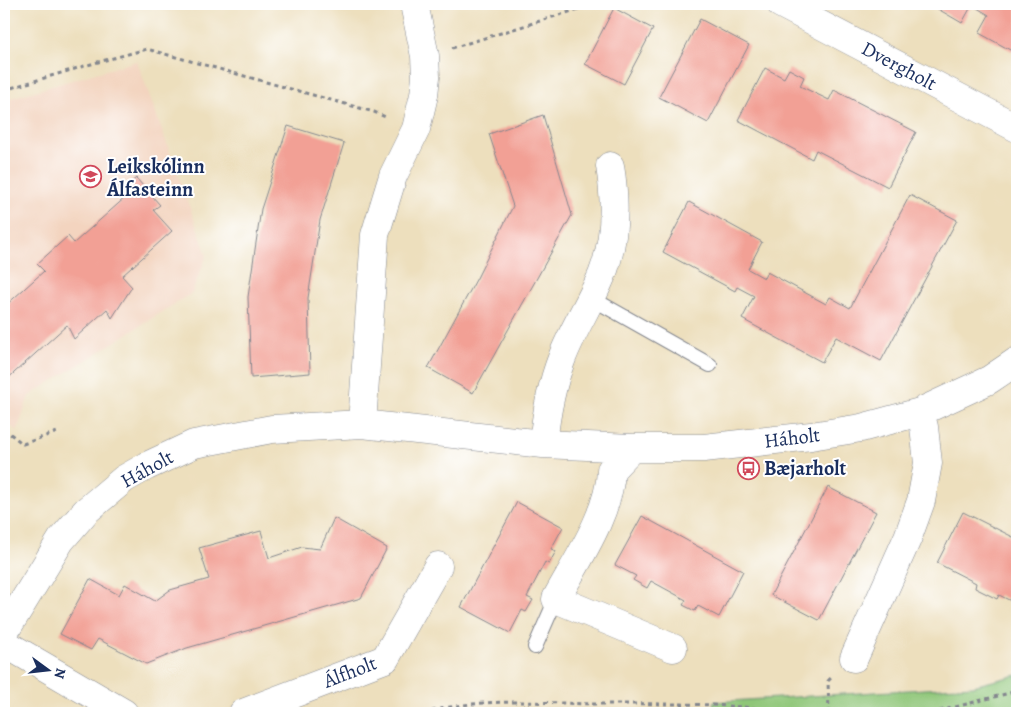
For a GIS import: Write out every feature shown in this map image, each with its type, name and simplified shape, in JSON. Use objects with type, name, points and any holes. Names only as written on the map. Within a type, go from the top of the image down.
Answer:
[{"type":"street","points":[[362,424],[375,236],[393,176],[416,129],[424,95],[426,77],[425,56],[414,4]]},
{"type":"street","name":"Dvergholt","points":[[781,4],[1017,128]]},
{"type":"street","points":[[543,444],[546,415],[561,359],[574,328],[602,275],[607,258],[614,224],[614,195],[610,166]]},
{"type":"street","name":"Háholt","points":[[4,634],[61,540],[86,511],[124,479],[194,444],[272,429],[362,424],[543,444],[632,448],[704,448],[811,436],[861,428],[920,412],[989,380],[1017,361]]},
{"type":"street","points":[[854,658],[908,537],[921,501],[928,463],[924,427],[920,412]]},
{"type":"street","points":[[632,448],[611,470],[611,479],[600,517],[556,599],[673,648]]},
{"type":"street","name":"Álfholt","points":[[243,713],[385,659],[438,566]]},
{"type":"street","points":[[4,643],[124,713]]},
{"type":"lane","points":[[591,298],[710,366]]},
{"type":"lane","points":[[535,647],[556,599]]},
{"type":"path","points":[[425,56],[595,4]]},
{"type":"path","points":[[4,90],[147,49],[374,112],[416,129]]},
{"type":"path","points":[[4,429],[23,444],[60,432]]},
{"type":"path","points":[[932,713],[1017,691]]},
{"type":"path","points":[[425,713],[444,708],[476,704],[670,703],[744,706],[792,713]]},
{"type":"shaded area","name":"Leikskólinn Álfasteinn","points":[[137,61],[207,255],[192,293],[29,396],[17,431],[4,421],[4,100]]},
{"type":"green space","points":[[1017,675],[1017,713],[715,713],[713,702],[973,686]]},
{"type":"building","points":[[326,4],[338,4],[327,8]]},
{"type":"building","points":[[932,4],[1017,4],[1017,43],[1012,51],[979,33],[989,15],[972,5],[962,23]]},
{"type":"building","points":[[614,8],[653,29],[624,84],[585,64]]},
{"type":"building","points":[[700,19],[749,45],[708,123],[659,97]]},
{"type":"building","points":[[765,68],[784,78],[789,69],[804,77],[800,86],[829,100],[834,90],[916,132],[888,187],[816,150],[812,159],[738,120]]},
{"type":"building","points":[[543,115],[572,215],[473,393],[428,368],[477,278],[513,206],[489,134]]},
{"type":"building","points":[[288,126],[344,143],[320,220],[308,298],[310,373],[251,378],[248,297],[261,209]]},
{"type":"building","points":[[136,178],[160,205],[153,210],[172,231],[122,276],[132,287],[112,318],[107,309],[74,339],[67,325],[4,382],[4,307],[44,271],[37,264],[68,236],[74,243],[127,196],[122,190]]},
{"type":"building","points":[[910,195],[957,220],[881,361],[836,337],[822,362],[742,319],[754,296],[737,287],[735,291],[663,252],[689,202],[762,242],[748,269],[764,278],[767,272],[826,304],[830,297],[850,308]]},
{"type":"building","points":[[828,487],[876,512],[819,620],[771,595]]},
{"type":"building","points":[[517,502],[563,527],[551,549],[556,551],[549,564],[545,562],[527,597],[533,600],[526,612],[522,610],[510,633],[461,607]]},
{"type":"building","points":[[963,512],[1017,539],[1017,604],[999,595],[997,599],[975,588],[976,583],[937,563]]},
{"type":"building","points":[[642,516],[743,571],[719,617],[698,606],[695,611],[683,605],[686,600],[651,581],[647,588],[633,580],[636,576],[615,565]]},
{"type":"building","points":[[334,518],[387,548],[361,598],[187,648],[146,664],[98,639],[91,650],[60,634],[90,579],[119,595],[125,584],[155,601],[170,590],[209,579],[199,548],[261,531],[269,558],[302,547],[320,549]]},
{"type":"place","name":"Leikskólinn Álfasteinn","points":[[91,177]]},
{"type":"place","name":"Bæjarholt","points":[[748,468]]}]
